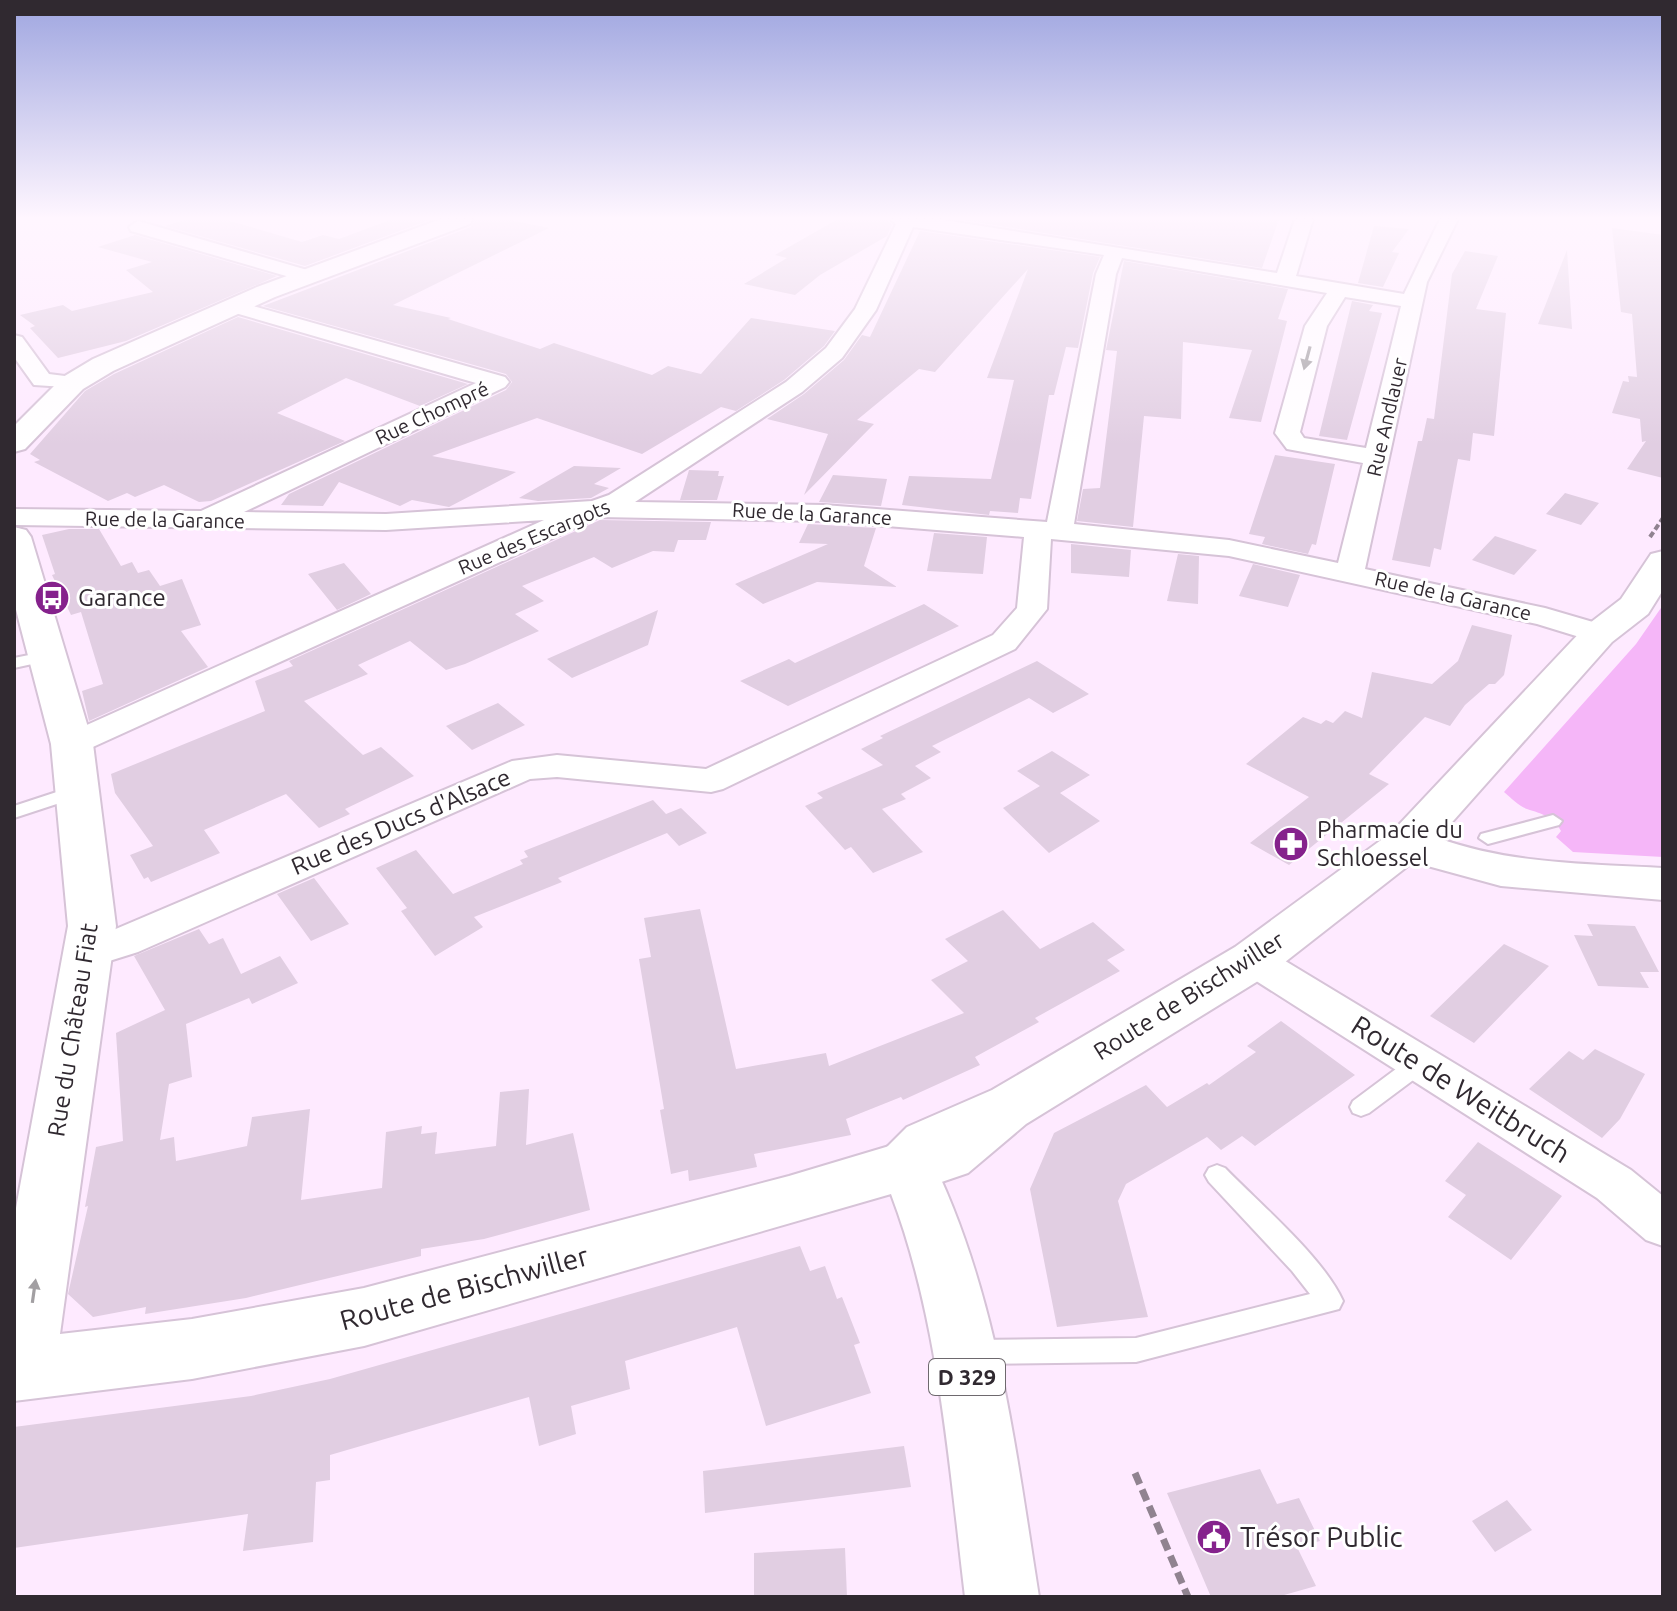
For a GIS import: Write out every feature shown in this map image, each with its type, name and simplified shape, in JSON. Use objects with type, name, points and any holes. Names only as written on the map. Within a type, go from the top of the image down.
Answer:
[{"type":"street","points":[[14,443],[73,383],[103,365],[262,294]]},
{"type":"street","name":"Rue des Escargots","points":[[75,768],[618,501],[794,387],[834,353],[865,310],[872,294]]},
{"type":"street","name":"Rue des Ducs d'Alsace","points":[[90,952],[124,942],[524,769],[557,766],[711,781],[1004,642],[1032,609],[1101,294]]},
{"type":"street","points":[[1337,294],[1316,326],[1287,433],[1296,444],[1378,458]]},
{"type":"street","points":[[1369,294],[1412,302]]},
{"type":"street","name":"Rue Andlauer","points":[[1350,573],[1414,294]]},
{"type":"street","name":"Rue Chompré","points":[[204,521],[497,382],[232,306]]},
{"type":"street","points":[[14,342],[42,380],[73,383]]},
{"type":"street","name":"Rue de la Garance","points":[[14,517],[386,522],[598,509],[824,513],[1229,548],[1545,617],[1599,634]]},
{"type":"street","name":"Rue du Château Fiat","points":[[14,537],[32,659],[75,768],[88,874],[90,952],[30,1215],[19,1369]]},
{"type":"street","name":"Route de Bischwiller","points":[[1599,634],[1616,603],[1663,552]]},
{"type":"street","name":"Route de Bischwiller","points":[[19,1369],[192,1349],[364,1317],[789,1201],[906,1165],[928,1166],[951,1155],[1006,1109],[1253,960],[1408,843],[1599,634],[1635,606],[1663,561]]},
{"type":"street","points":[[1408,843],[1472,867],[1539,876],[1663,884]]},
{"type":"street","name":"Route de Weitbruch","points":[[1253,960],[1614,1184],[1663,1225]]},
{"type":"street","name":"D 329","points":[[906,1165],[922,1194],[940,1244],[990,1500],[1002,1597]]},
{"type":"lane","points":[[14,812],[75,768]]},
{"type":"lane","points":[[1488,838],[1553,821]]},
{"type":"lane","points":[[1361,1107],[1420,1063]]},
{"type":"lane","points":[[963,1352],[1136,1350],[1330,1301],[1301,1263],[1217,1175]]},
{"type":"path","points":[[1135,1473],[1188,1597]]},
{"type":"shaded area","points":[[1663,605],[1663,857],[1573,852],[1556,837],[1561,831],[1554,822],[1521,806],[1504,792],[1636,644]]},
{"type":"building","points":[[144,294],[235,294],[126,341],[58,358],[30,328],[35,326],[20,315],[63,305],[72,311]]},
{"type":"building","points":[[294,294],[415,294],[393,305],[451,318],[448,319],[540,349],[554,343],[652,375],[668,366],[701,374],[751,318],[835,331],[824,346],[784,380],[736,411],[721,407],[642,454],[537,418],[432,456],[516,472],[449,507],[412,500],[400,506],[339,482],[323,506],[281,505],[289,494],[506,390],[512,382],[506,374],[263,306]]},
{"type":"building","points":[[890,294],[1005,294],[935,372],[919,369],[857,420],[874,424],[804,495],[828,434],[767,419],[804,394],[844,360],[862,335],[870,337]]},
{"type":"building","points":[[1019,294],[1089,294],[1078,348],[1066,347],[1054,395],[1049,395],[1031,499],[1020,498],[1018,513],[990,511],[989,515],[902,505],[909,476],[991,479],[1014,380],[987,378]]},
{"type":"building","points":[[1117,294],[1286,294],[1278,319],[1287,321],[1261,422],[1229,418],[1252,350],[1183,342],[1181,419],[1144,416],[1133,527],[1077,521],[1083,489],[1100,488],[1117,351],[1106,350]]},
{"type":"building","points":[[1449,294],[1482,294],[1476,309],[1506,313],[1494,436],[1473,433],[1470,461],[1458,459],[1441,550],[1434,548],[1430,567],[1392,560],[1418,441],[1422,441],[1427,418],[1434,419]]},
{"type":"building","points":[[1550,294],[1570,294],[1572,329],[1538,324]]},
{"type":"building","points":[[1619,294],[1663,294],[1663,478],[1627,469],[1646,441],[1642,442],[1640,419],[1612,413],[1623,381],[1629,382],[1628,376],[1637,377],[1632,314],[1621,312]]},
{"type":"building","points":[[1352,301],[1373,305],[1369,311],[1382,313],[1347,440],[1319,436]]},
{"type":"building","points":[[238,317],[468,384],[420,406],[346,378],[277,413],[345,441],[211,501],[199,502],[164,485],[135,497],[127,493],[108,501],[34,462],[40,460],[30,454],[85,391],[114,374]]},
{"type":"building","points":[[1275,455],[1335,464],[1316,545],[1312,544],[1308,554],[1262,544],[1265,537],[1249,534]]},
{"type":"building","points":[[574,466],[621,468],[594,484],[609,488],[591,498],[538,501],[519,498]]},
{"type":"building","points":[[689,470],[719,471],[718,476],[724,476],[717,500],[680,500]]},
{"type":"building","points":[[833,475],[887,479],[881,506],[819,502]]},
{"type":"building","points":[[1565,493],[1599,503],[1581,525],[1546,514]]},
{"type":"building","points":[[600,520],[711,522],[706,540],[678,540],[674,552],[653,551],[612,568],[594,557],[522,586],[544,601],[515,614],[539,631],[465,664],[446,670],[410,641],[358,665],[368,674],[304,701],[363,755],[381,747],[414,776],[345,809],[350,814],[319,828],[286,794],[204,830],[220,853],[151,882],[148,877],[144,879],[130,855],[153,846],[115,793],[111,774],[265,711],[255,681],[293,666],[289,661]]},
{"type":"building","points":[[808,524],[876,528],[864,566],[897,587],[817,582],[763,604],[735,584],[828,544],[799,543]]},
{"type":"building","points":[[69,529],[99,529],[121,566],[132,562],[138,573],[149,570],[160,586],[182,579],[201,625],[181,631],[208,667],[89,721],[82,691],[103,684],[81,612],[71,615],[52,575],[55,574],[42,535]]},
{"type":"building","points":[[934,533],[987,537],[983,574],[927,571]]},
{"type":"building","points":[[1495,536],[1537,550],[1514,575],[1472,560]]},
{"type":"building","points":[[1071,544],[1131,550],[1129,577],[1071,573]]},
{"type":"building","points":[[1178,554],[1199,556],[1198,604],[1167,601]]},
{"type":"building","points":[[344,563],[371,594],[337,610],[308,574]]},
{"type":"building","points":[[1253,564],[1300,575],[1288,607],[1239,596]]},
{"type":"building","points":[[924,604],[959,626],[788,706],[740,681],[789,659],[795,663]]},
{"type":"building","points":[[658,610],[648,645],[572,678],[547,659]]},
{"type":"building","points":[[1472,625],[1512,635],[1504,675],[1495,684],[1489,684],[1465,705],[1450,726],[1425,717],[1369,774],[1389,784],[1289,865],[1250,843],[1309,797],[1246,764],[1303,717],[1321,724],[1326,720],[1333,723],[1345,711],[1362,718],[1372,672],[1432,684],[1458,661]]},
{"type":"building","points":[[1037,661],[1089,694],[1053,713],[1029,698],[932,746],[941,752],[915,766],[931,778],[901,794],[906,799],[882,809],[923,852],[873,873],[851,847],[845,850],[805,806],[823,798],[817,793],[883,765],[861,749],[883,738],[880,736]]},
{"type":"building","points":[[498,703],[525,725],[472,750],[446,726]]},
{"type":"building","points":[[1052,751],[1090,775],[1060,793],[1100,821],[1049,853],[1003,808],[1040,786],[1017,771]]},
{"type":"building","points":[[653,800],[666,814],[681,808],[707,833],[679,846],[667,833],[558,878],[562,882],[474,917],[483,927],[435,956],[401,911],[407,908],[376,868],[416,850],[453,894],[523,864],[520,860],[528,857],[524,851]]},
{"type":"building","points":[[314,878],[349,924],[311,941],[277,894]]},
{"type":"building","points":[[700,909],[736,1069],[826,1053],[829,1066],[964,1013],[931,980],[968,961],[945,939],[1003,910],[1040,949],[1093,922],[1125,950],[1107,960],[1120,971],[1035,1018],[1039,1022],[975,1057],[980,1065],[903,1100],[901,1097],[846,1119],[851,1135],[754,1154],[757,1167],[689,1181],[688,1170],[671,1174],[660,1110],[664,1109],[639,959],[651,957],[644,918]]},
{"type":"building","points":[[1587,924],[1635,926],[1659,972],[1640,972],[1649,988],[1598,986],[1574,935],[1593,936]]},
{"type":"building","points":[[199,929],[209,944],[223,938],[241,974],[280,956],[298,983],[252,1004],[249,998],[186,1024],[192,1077],[169,1084],[160,1140],[174,1137],[176,1161],[247,1146],[252,1117],[310,1109],[301,1200],[382,1188],[386,1132],[422,1126],[421,1134],[437,1132],[435,1154],[496,1146],[500,1092],[529,1089],[526,1145],[573,1133],[590,1210],[484,1239],[421,1249],[421,1256],[246,1298],[145,1314],[146,1307],[93,1317],[68,1294],[88,1206],[85,1207],[96,1147],[123,1141],[116,1033],[165,1010],[134,956]]},
{"type":"building","points":[[1504,944],[1549,966],[1474,1043],[1430,1016]]},
{"type":"building","points":[[1281,1021],[1355,1075],[1255,1146],[1242,1136],[1221,1150],[1207,1137],[1126,1184],[1118,1201],[1148,1317],[1057,1327],[1030,1189],[1054,1133],[1146,1085],[1167,1107],[1207,1083],[1209,1085],[1256,1052],[1247,1046]]},
{"type":"building","points":[[1595,1049],[1645,1074],[1620,1119],[1602,1138],[1529,1089],[1569,1051],[1583,1060]]},
{"type":"building","points":[[1478,1142],[1562,1196],[1511,1260],[1448,1217],[1466,1195],[1445,1181]]},
{"type":"building","points":[[800,1246],[810,1271],[825,1266],[837,1299],[842,1297],[860,1343],[854,1345],[871,1393],[766,1426],[737,1327],[625,1361],[630,1389],[571,1406],[576,1434],[539,1446],[529,1397],[330,1455],[330,1480],[316,1482],[313,1542],[243,1551],[248,1514],[14,1548],[14,1427],[251,1396],[330,1379]]},
{"type":"building","points":[[904,1446],[911,1487],[705,1513],[703,1471]]},
{"type":"building","points":[[1260,1469],[1277,1504],[1299,1498],[1320,1541],[1297,1547],[1316,1586],[1277,1597],[1211,1597],[1167,1493]]},
{"type":"building","points":[[1507,1500],[1532,1530],[1495,1552],[1472,1521]]},
{"type":"building","points":[[845,1548],[847,1597],[754,1597],[754,1553]]},
{"type":"place","name":"Garance","points":[[52,598]]},
{"type":"place","name":"Pharmacie du Schloessel","points":[[1291,844]]},
{"type":"place","name":"Trésor Public","points":[[1214,1537]]}]
